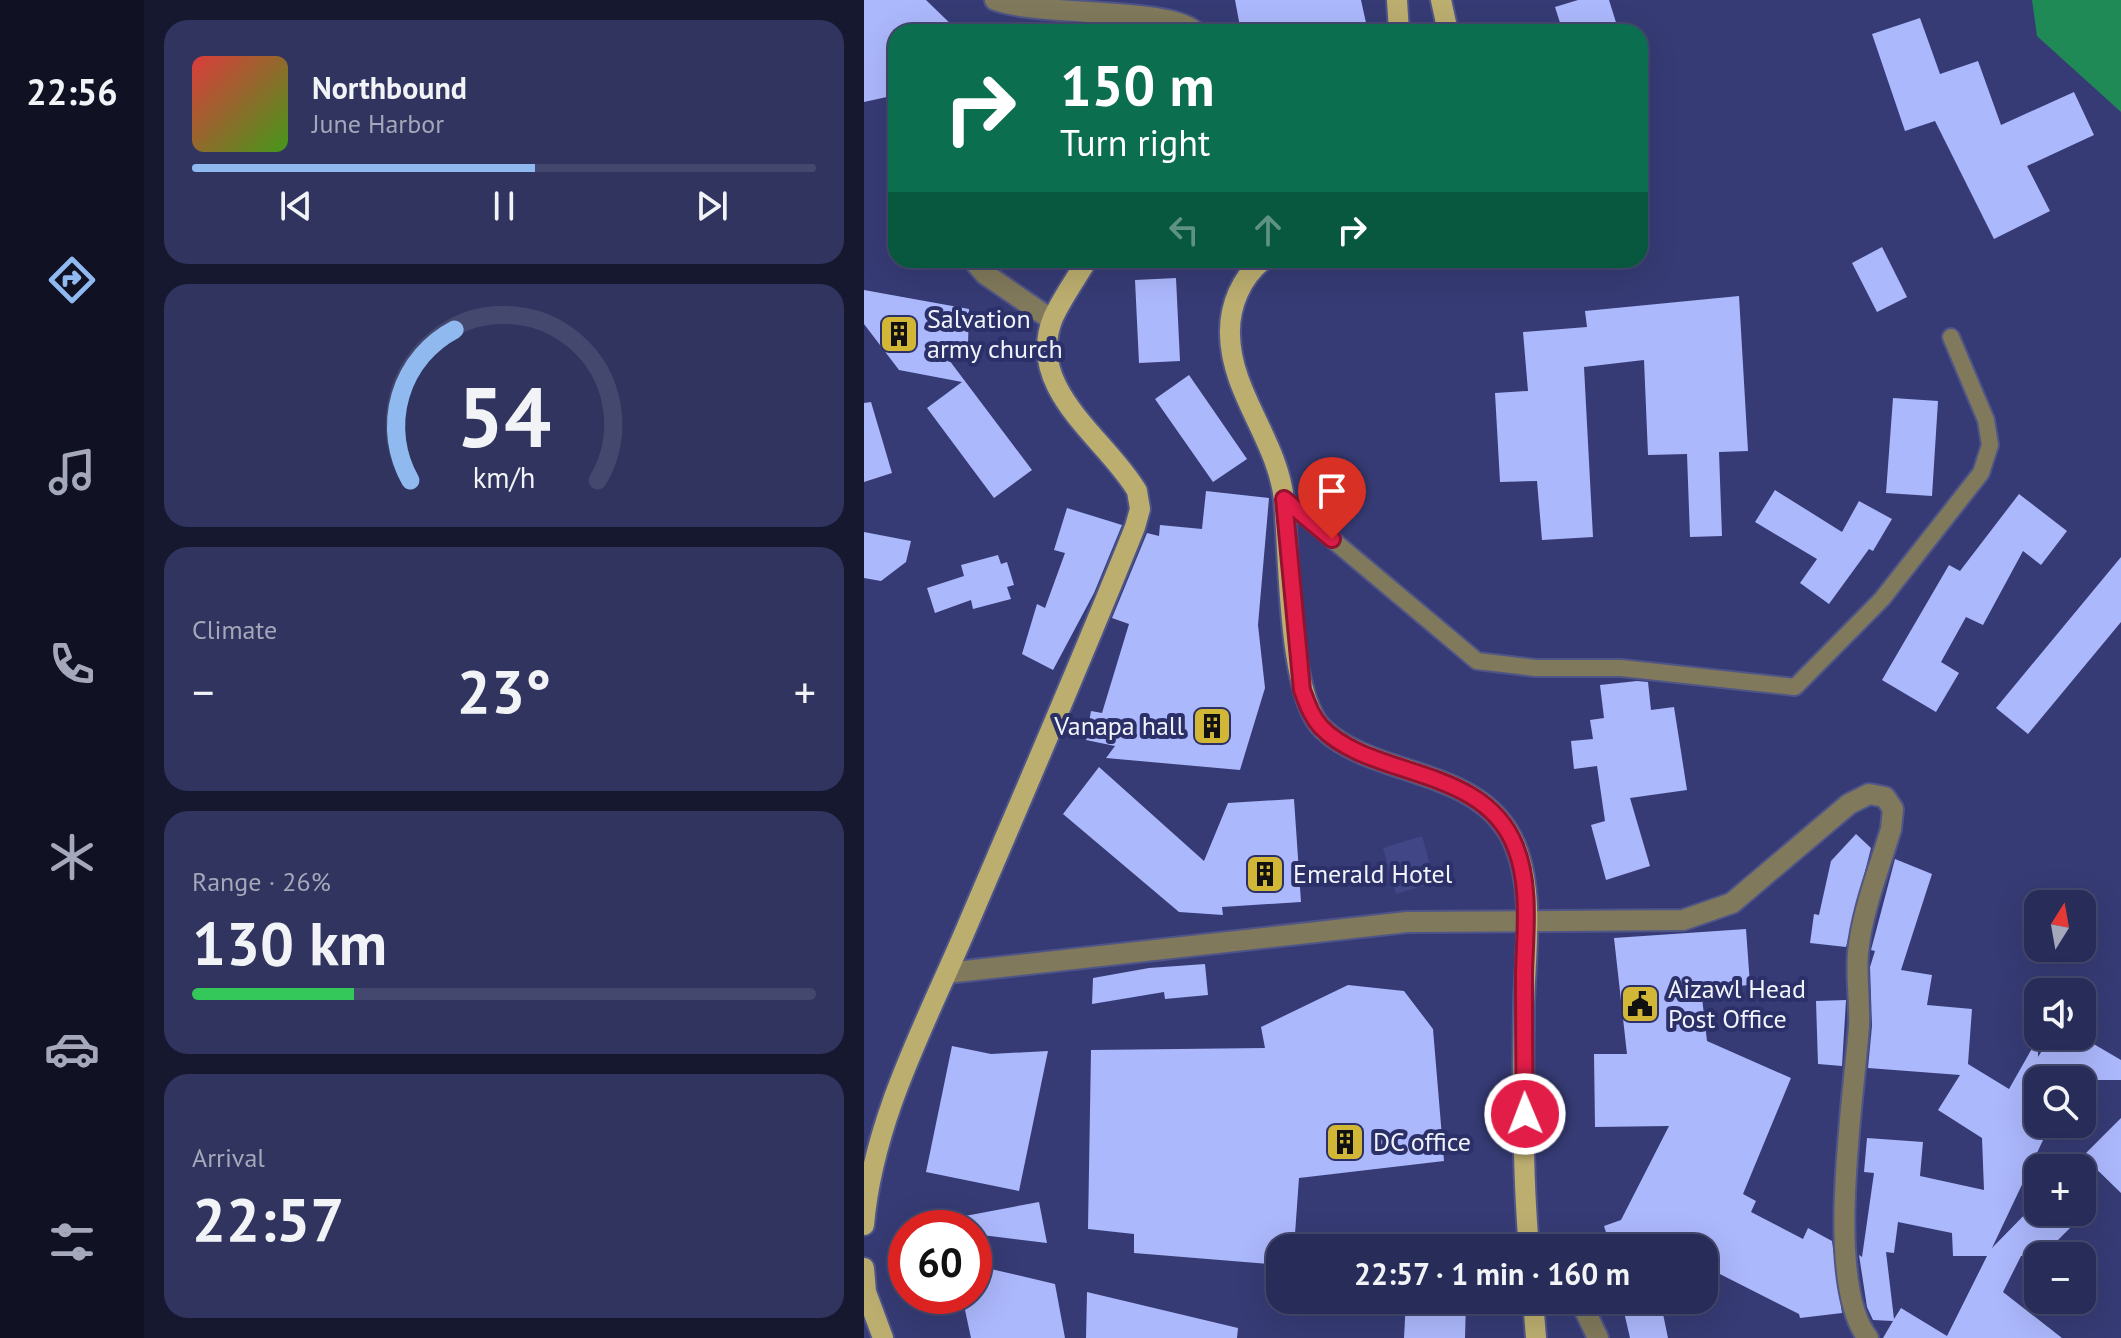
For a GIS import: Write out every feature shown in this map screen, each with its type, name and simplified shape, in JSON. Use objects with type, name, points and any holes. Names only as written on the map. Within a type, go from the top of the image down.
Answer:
[{"type":"main road","points":[[1397,0],[1398,24]]},
{"type":"main road","points":[[1441,0],[1446,24]]},
{"type":"main road","points":[[864,1225],[882,1131],[1057,722],[1140,509],[1137,491],[1129,476],[1070,409],[1051,376],[1048,343],[1052,320],[1082,268]]},
{"type":"main road","points":[[1256,268],[1242,283],[1233,308],[1231,356],[1272,449],[1284,499],[1292,616],[1302,690],[1309,711],[1322,728],[1340,740],[1443,781],[1490,811],[1514,843],[1522,868],[1528,1234]]},
{"type":"main road","points":[[864,1268],[866,1292],[883,1338]]},
{"type":"main road","points":[[1534,1314],[1536,1338]]},
{"type":"street","points":[[995,0],[1036,11],[1153,16],[1182,24]]},
{"type":"street","points":[[980,268],[1052,320]]},
{"type":"street","points":[[947,973],[1407,922],[1683,920],[1732,903],[1849,804],[1869,794],[1885,797],[1893,809],[1891,829],[1858,952],[1858,1027],[1847,1123],[1846,1266],[1857,1324],[1868,1338]]},
{"type":"street","points":[[1587,1314],[1598,1338]]},
{"type":"lane","points":[[1284,499],[1477,661],[1536,668],[1621,668],[1795,687],[1882,599],[1981,473],[1990,445],[1986,420],[1951,337]]},
{"type":"shaded area","points":[[1422,836],[1435,882],[1396,894],[1383,848]]},
{"type":"green space","points":[[2032,0],[2121,0],[2121,112],[2037,36]]},
{"type":"building","points":[[864,0],[926,0],[951,24],[888,24],[888,97],[864,102]]},
{"type":"building","points":[[1235,0],[1361,0],[1366,24],[1240,24]]},
{"type":"building","points":[[1578,0],[1609,0],[1616,24],[1560,24],[1555,7]]},
{"type":"building","points":[[1920,18],[1940,74],[1978,61],[2001,125],[2074,92],[2094,135],[2027,166],[2050,211],[1994,239],[1935,121],[1905,131],[1872,34]]},
{"type":"building","points":[[1882,247],[1907,297],[1877,312],[1852,263]]},
{"type":"building","points":[[1176,278],[1180,361],[1139,363],[1135,280]]},
{"type":"building","points":[[864,290],[969,309],[968,345],[937,344],[1032,470],[994,498],[927,408],[962,382],[899,370],[864,324]]},
{"type":"building","points":[[1739,296],[1748,451],[1719,452],[1722,536],[1690,537],[1687,454],[1648,455],[1644,360],[1584,367],[1593,537],[1542,540],[1537,481],[1500,482],[1495,393],[1528,391],[1523,332],[1587,327],[1585,311]]},
{"type":"building","points":[[1189,375],[1247,459],[1213,482],[1155,399]]},
{"type":"building","points":[[1893,398],[1938,401],[1932,496],[1886,493]]},
{"type":"building","points":[[871,402],[892,473],[864,482],[864,403]]},
{"type":"building","points":[[1775,490],[1842,532],[1859,501],[1892,519],[1873,551],[1869,549],[1829,604],[1800,583],[1817,559],[1755,522]]},
{"type":"building","points":[[1206,491],[1269,498],[1258,625],[1265,688],[1240,770],[1106,758],[1115,746],[1086,740],[1091,711],[1102,713],[1129,624],[1112,618],[1147,533],[1159,536],[1160,525],[1202,529]]},
{"type":"building","points":[[2019,494],[2067,531],[2041,565],[2023,551],[1983,625],[1966,617],[1941,662],[1959,673],[1936,712],[1882,680],[1949,565],[1960,571]]},
{"type":"building","points":[[1067,508],[1122,525],[1094,593],[1053,670],[1022,654],[1037,604],[1045,608],[1065,553],[1054,550]]},
{"type":"building","points":[[864,532],[911,541],[906,562],[881,581],[864,578]]},
{"type":"building","points":[[998,555],[1001,564],[1007,562],[1014,585],[1007,587],[1011,599],[973,609],[971,600],[935,613],[927,588],[964,576],[961,565]]},
{"type":"building","points":[[2121,557],[2121,622],[2028,734],[1996,708]]},
{"type":"building","points":[[1648,682],[1651,710],[1674,707],[1687,790],[1630,798],[1650,866],[1606,880],[1591,825],[1605,821],[1597,766],[1574,769],[1571,741],[1593,739],[1590,720],[1604,718],[1600,685]]},
{"type":"building","points":[[1099,767],[1204,861],[1228,803],[1294,799],[1301,902],[1222,907],[1223,915],[1179,912],[1063,814]]},
{"type":"building","points":[[1856,834],[1871,848],[1846,947],[1810,943],[1814,914],[1819,915],[1831,861]]},
{"type":"building","points":[[1895,859],[1932,874],[1901,970],[1932,975],[1927,1005],[1972,1009],[1968,1064],[2009,1089],[2031,1050],[2038,1050],[2038,1057],[2042,1050],[2096,1050],[2096,1045],[2121,1060],[2121,1080],[2096,1080],[2096,1066],[2024,1066],[2024,1138],[2044,1138],[2036,1154],[2024,1154],[2024,1180],[1992,1248],[2024,1215],[2024,1226],[2072,1226],[2056,1242],[2024,1242],[2024,1256],[2021,1256],[2003,1292],[2024,1308],[2024,1314],[2031,1314],[2062,1338],[1883,1338],[1893,1321],[1873,1320],[1867,1307],[1859,1255],[1862,1257],[1874,1173],[1864,1172],[1867,1138],[1923,1142],[1920,1176],[1984,1190],[1982,1138],[1938,1110],[1960,1075],[1868,1068],[1872,1026],[1870,967],[1875,951],[1871,950]],"holes":[[[1898,1222],[1952,1233],[1953,1256],[1987,1256],[1947,1336],[1901,1308],[1894,1319],[1886,1252],[1894,1253]]]},
{"type":"building","points":[[1746,929],[1750,985],[1701,989],[1707,1041],[1791,1078],[1743,1194],[1756,1201],[1751,1212],[1803,1239],[1808,1228],[1832,1241],[1842,1313],[1800,1318],[1799,1314],[1718,1273],[1718,1234],[1607,1234],[1604,1226],[1621,1220],[1669,1126],[1595,1127],[1594,1054],[1627,1054],[1614,938]]},
{"type":"building","points":[[1205,964],[1208,995],[1165,999],[1164,992],[1092,1004],[1093,978],[1149,968]]},
{"type":"building","name":"DC office","points":[[1348,985],[1404,991],[1433,1029],[1444,1161],[1299,1178],[1295,1234],[1266,1234],[1266,1264],[1134,1253],[1134,1234],[1088,1229],[1091,1050],[1265,1048],[1261,1027]]},
{"type":"building","points":[[1846,1000],[1842,1066],[1818,1064],[1816,1001]]},
{"type":"building","points":[[952,1046],[991,1054],[1048,1051],[1019,1191],[926,1172]]},
{"type":"building","points":[[2121,1118],[2121,1193],[2096,1169],[2096,1154],[2085,1154]]},
{"type":"building","points":[[1039,1202],[1047,1243],[992,1236],[992,1211]]},
{"type":"building","points":[[992,1269],[1055,1284],[1065,1338],[971,1338],[966,1314],[992,1314]]},
{"type":"building","points":[[1087,1292],[1238,1328],[1237,1338],[1086,1338]]},
{"type":"building","points":[[1405,1314],[1466,1314],[1465,1338],[1404,1338]]},
{"type":"building","points":[[1624,1314],[1663,1314],[1668,1338],[1630,1338]]},
{"type":"place","name":"Salvation army church","points":[[899,334]]},
{"type":"place","name":"Vanapa hall","points":[[1212,726]]},
{"type":"place","name":"Emerald Hotel","points":[[1265,874]]},
{"type":"place","name":"Aizawl Head Post Office","points":[[1640,1004]]},
{"type":"place","name":"DC office","points":[[1345,1142]]},
{"type":"route","points":[[1332,539],[1284,499],[1292,616],[1302,690],[1309,711],[1322,728],[1340,740],[1443,781],[1473,798],[1504,826],[1514,843],[1522,868],[1525,901],[1525,1114]]}]
